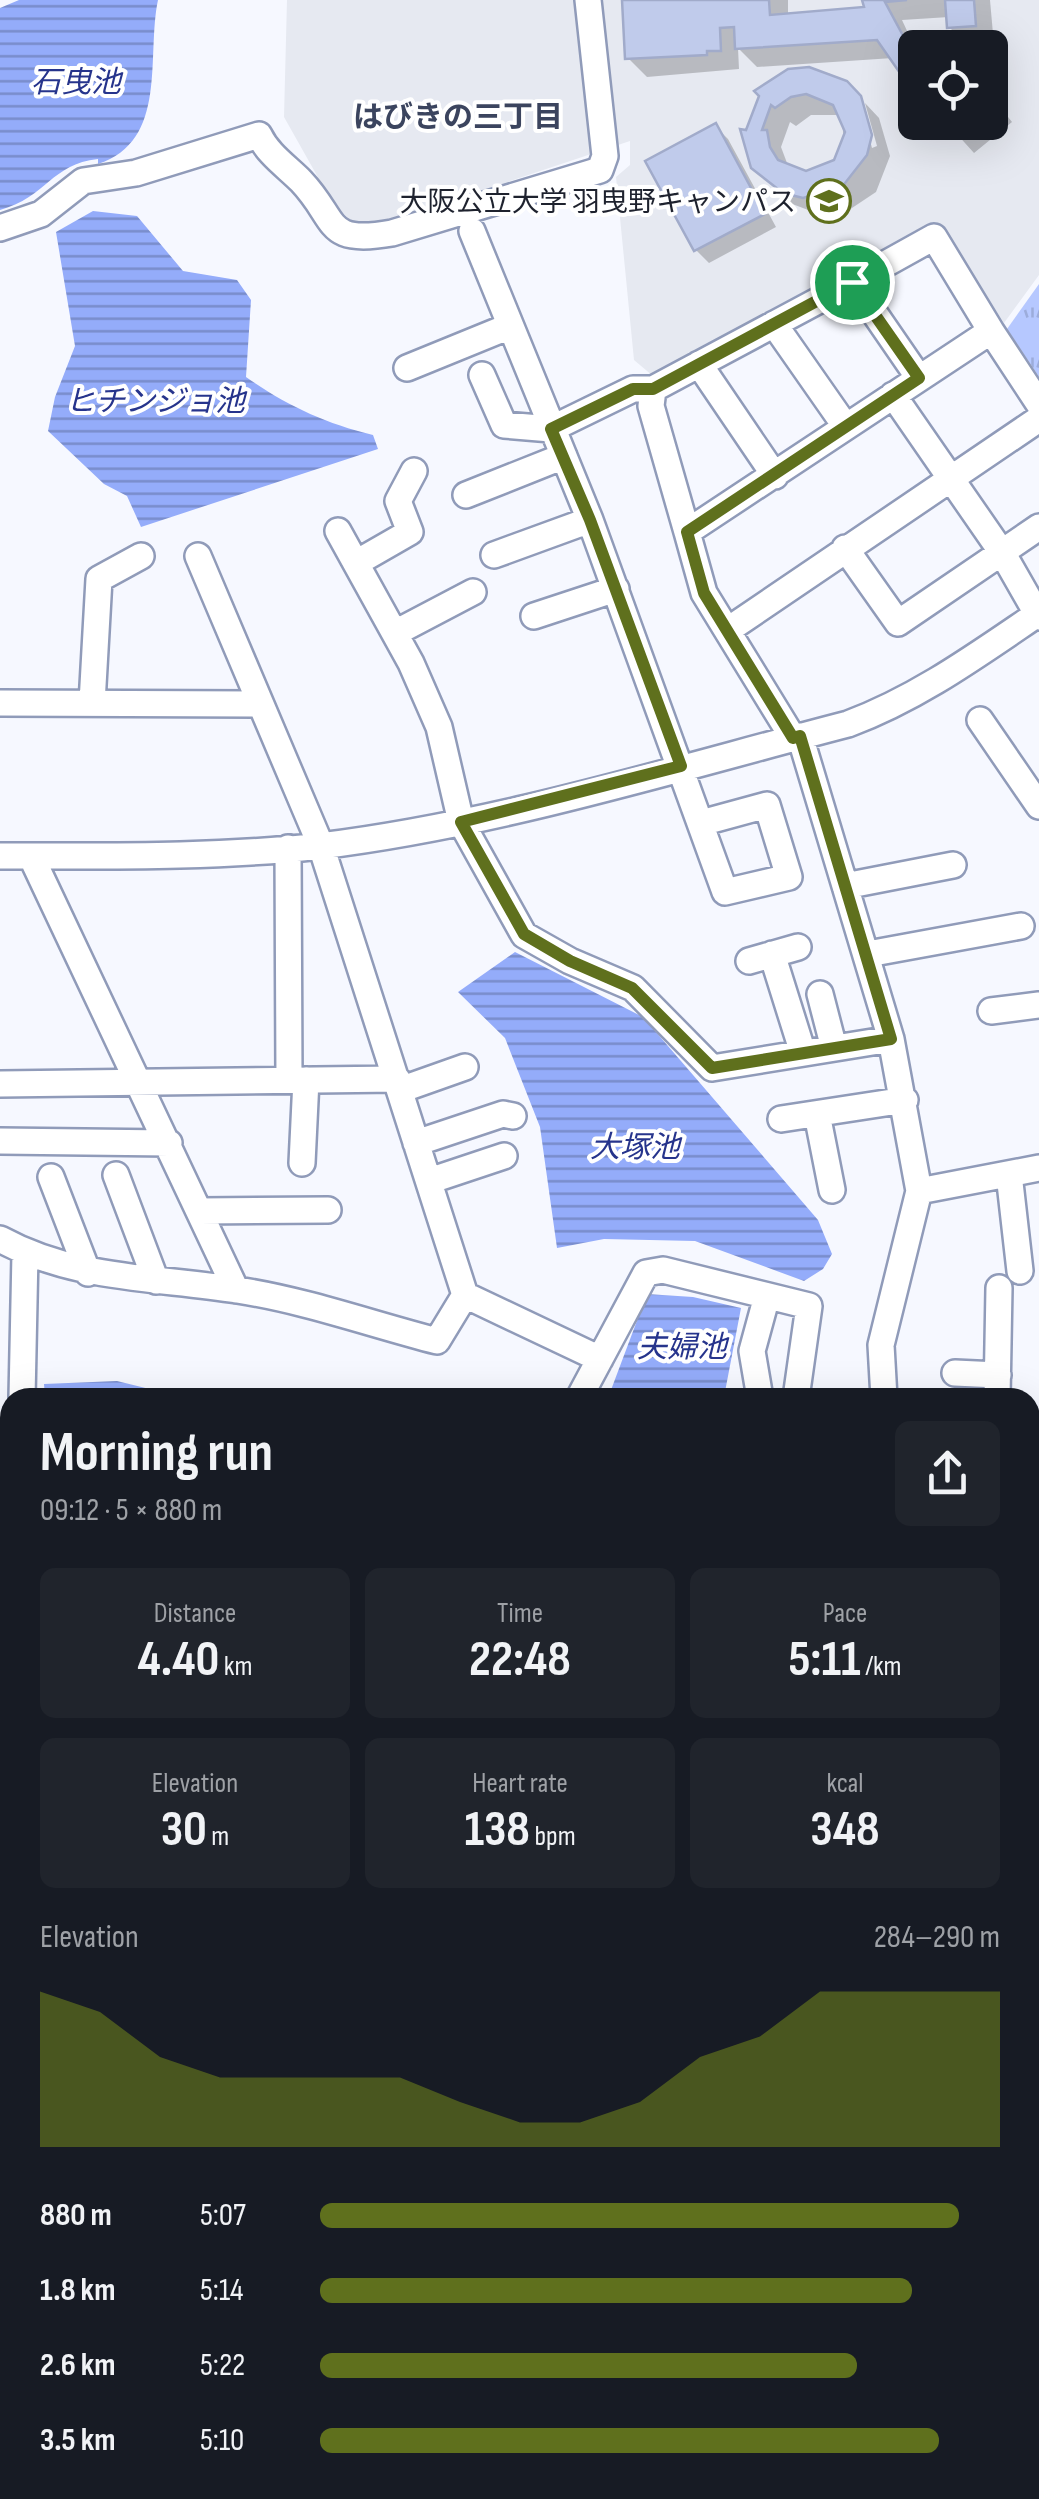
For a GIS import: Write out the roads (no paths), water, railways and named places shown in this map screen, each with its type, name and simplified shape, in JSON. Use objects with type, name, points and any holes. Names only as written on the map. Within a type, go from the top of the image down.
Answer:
[{"type":"street","points":[[0,228],[41,214],[83,181],[136,173],[260,134],[264,146],[305,185],[330,225],[359,239],[392,233],[600,170],[605,156],[588,0]]},
{"type":"street","points":[[472,231],[590,520],[701,823]]},
{"type":"street","points":[[482,374],[504,425],[551,429],[633,389],[653,389],[934,237],[1039,404]]},
{"type":"street","points":[[852,282],[919,378]]},
{"type":"street","points":[[774,324],[846,427]]},
{"type":"street","points":[[408,368],[510,326]]},
{"type":"street","points":[[687,532],[991,332]]},
{"type":"street","points":[[699,364],[775,476]]},
{"type":"street","points":[[653,389],[651,406],[704,593],[797,737],[868,954],[891,1039],[919,1190],[881,1345],[883,1388]]},
{"type":"street","points":[[0,856],[321,846],[461,822],[797,737],[886,710],[927,689],[1038,615],[1002,554],[893,395]]},
{"type":"street","points":[[728,630],[1039,418]]},
{"type":"street","points":[[466,495],[564,456]]},
{"type":"street","points":[[356,563],[410,532],[398,501],[414,471]]},
{"type":"street","points":[[494,555],[590,520]]},
{"type":"street","points":[[845,548],[898,624],[1039,527]]},
{"type":"street","points":[[338,530],[395,633],[439,727],[461,822],[524,934],[570,961],[632,988],[712,1068],[891,1039]]},
{"type":"street","points":[[92,703],[99,579],[140,556]]},
{"type":"street","points":[[198,556],[321,846],[466,1296],[600,1359]]},
{"type":"street","points":[[534,616],[616,589]]},
{"type":"street","points":[[395,633],[473,592]]},
{"type":"street","points":[[0,703],[260,704]]},
{"type":"street","points":[[980,720],[1039,806]]},
{"type":"street","points":[[288,848],[302,1163]]},
{"type":"street","points":[[31,856],[142,1082],[236,1290]]},
{"type":"street","points":[[845,886],[954,865]]},
{"type":"street","points":[[868,954],[1021,926]]},
{"type":"street","points":[[798,946],[760,958],[804,1054]]},
{"type":"street","points":[[820,994],[834,1048]]},
{"type":"street","points":[[991,1011],[1039,1005]]},
{"type":"street","points":[[0,1084],[298,1080],[398,1084],[465,1067]]},
{"type":"street","points":[[782,1119],[905,1100]]},
{"type":"street","points":[[416,1143],[504,1114],[513,1116]]},
{"type":"street","points":[[817,1114],[832,1190]]},
{"type":"street","points":[[0,1141],[169,1143]]},
{"type":"street","points":[[428,1181],[504,1156]]},
{"type":"street","points":[[919,1190],[1039,1168]]},
{"type":"street","points":[[1010,1174],[1020,1271]]},
{"type":"street","points":[[116,1175],[156,1281]]},
{"type":"street","points":[[51,1177],[88,1273]]},
{"type":"street","points":[[200,1211],[328,1210]]},
{"type":"street","points":[[0,1240],[26,1253],[88,1273],[236,1290],[437,1342],[466,1296]]},
{"type":"street","points":[[22,1388],[26,1253]]},
{"type":"street","points":[[584,1388],[646,1273],[663,1270],[809,1306],[797,1388]]},
{"type":"street","points":[[955,1373],[997,1386],[999,1288]]},
{"type":"street","points":[[758,1388],[752,1350],[767,1296]]},
{"type":"water","name":"石曳池","points":[[19,0],[158,0],[150,94],[136,137],[120,153],[98,164],[98,159],[69,167],[29,197],[0,210],[0,8]]},
{"type":"water","name":"ヒチンジョ池","points":[[93,211],[137,216],[183,271],[237,280],[251,300],[246,377],[306,412],[373,435],[378,449],[141,527],[127,496],[104,484],[48,431],[55,397],[75,346],[56,232]]},
{"type":"water","name":"大塚池","points":[[515,952],[643,1017],[818,1220],[832,1254],[823,1269],[804,1281],[695,1241],[604,1239],[557,1248],[540,1127],[505,1038],[458,992]]},
{"type":"water","name":"夫婦池","points":[[647,1294],[693,1297],[741,1308],[726,1388],[612,1388]]},
{"type":"water","points":[[117,1381],[145,1388],[44,1388],[44,1384]]},
{"type":"place","name":"大阪公立大学 羽曳野キャンパス","points":[[829,201]]},
{"type":"district","name":"はびきの三丁目","points":[[458,117]]}]
